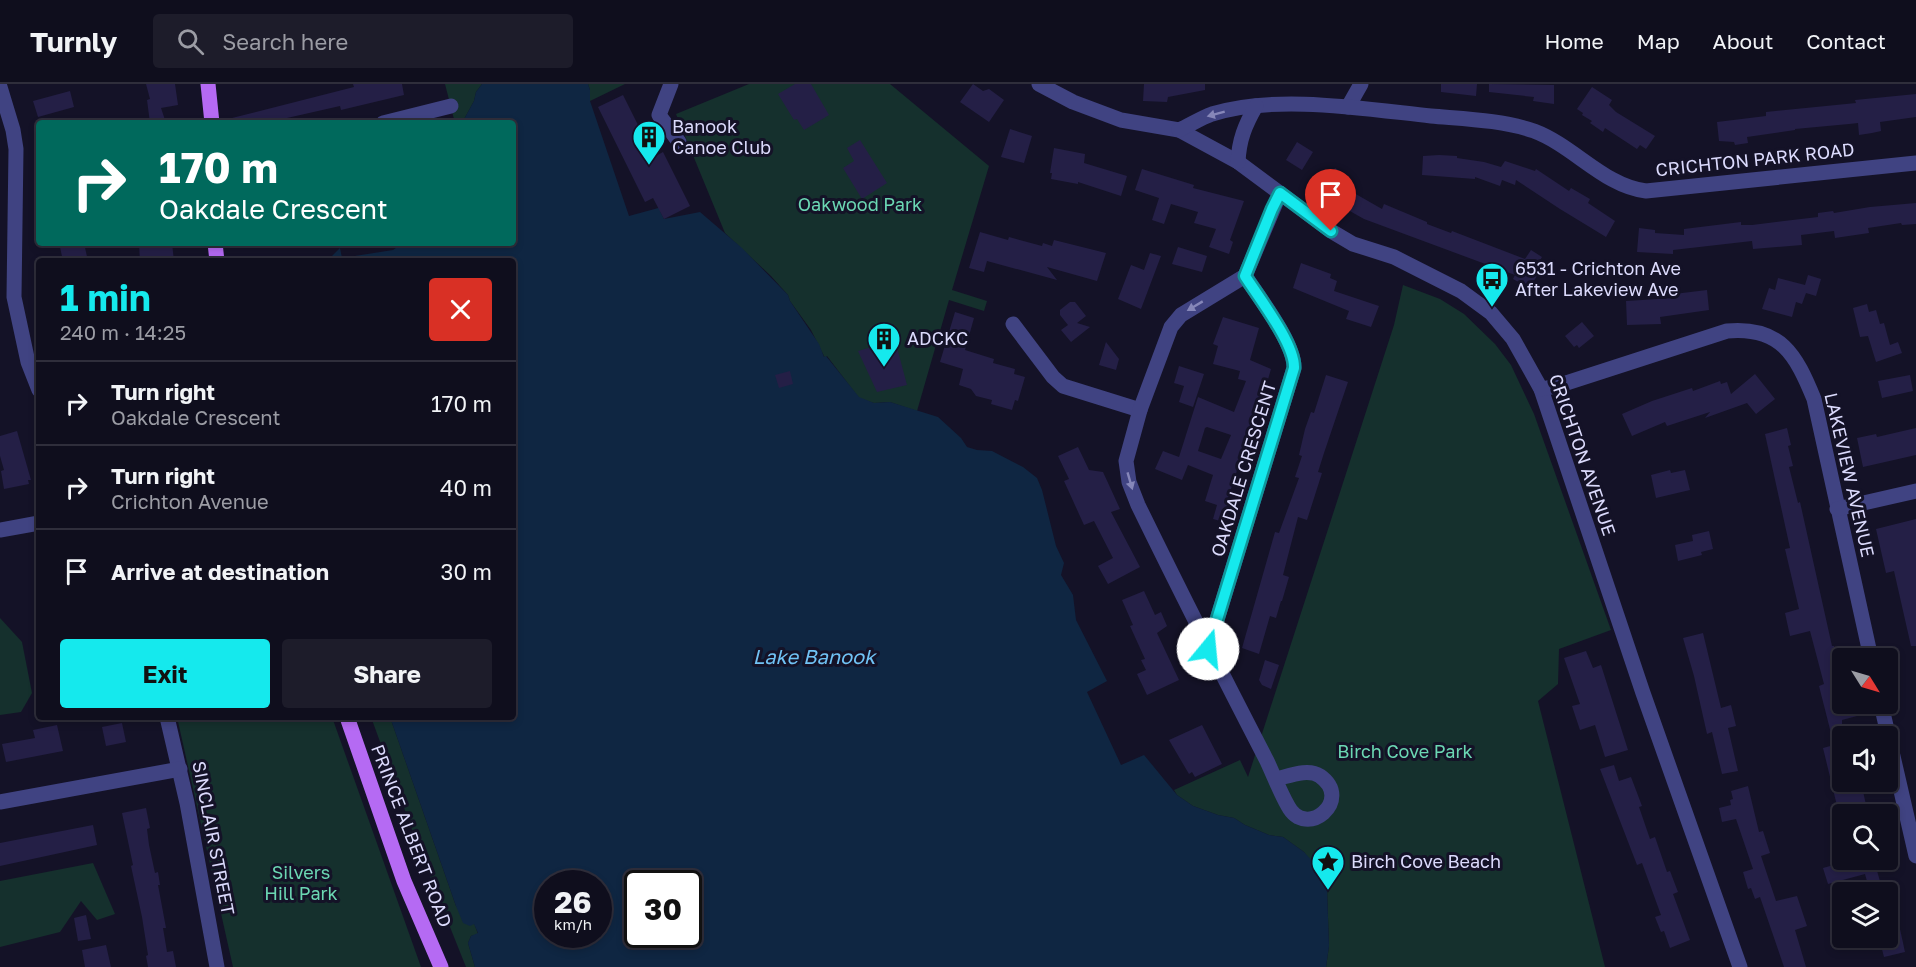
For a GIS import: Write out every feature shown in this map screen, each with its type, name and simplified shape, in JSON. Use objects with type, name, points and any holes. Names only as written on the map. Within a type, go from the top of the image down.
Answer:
[{"type":"main road","points":[[207,84],[212,120]]},
{"type":"main road","name":"PRINCE ALBERT ROAD","points":[[348,720],[404,881],[441,967]]},
{"type":"street","points":[[671,84],[659,115],[679,142]]},
{"type":"street","name":"CRICHTON AVENUE","points":[[1038,84],[1073,102],[1121,120],[1179,130],[1238,162],[1331,231],[1353,244],[1394,258],[1461,291],[1491,313],[1513,339],[1541,389],[1643,693],[1740,967]]},
{"type":"street","points":[[1348,107],[1361,84]]},
{"type":"street","points":[[0,87],[16,149],[7,299],[36,382]]},
{"type":"street","name":"CRICHTON PARK ROAD","points":[[1179,130],[1214,114],[1256,106],[1296,105],[1348,107],[1501,123],[1529,130],[1552,140],[1622,185],[1635,190],[1647,191],[1916,163]]},
{"type":"street","points":[[395,120],[451,106]]},
{"type":"street","points":[[1238,162],[1239,143],[1256,106]]},
{"type":"street","points":[[1276,779],[1208,649],[1129,483],[1126,461],[1140,410],[1171,327],[1176,319],[1192,307],[1245,276],[1280,193]]},
{"type":"street","name":"OAKDALE CRESCENT","points":[[1208,649],[1294,368],[1290,347],[1245,276]]},
{"type":"street","points":[[1013,324],[1053,377],[1063,386],[1140,410]]},
{"type":"street","name":"LAKEVIEW AVENUE","points":[[1541,389],[1557,386],[1718,333],[1745,329],[1778,342],[1790,351],[1801,367],[1814,399],[1869,648]]},
{"type":"street","points":[[1837,509],[1916,491]]},
{"type":"street","points":[[0,530],[36,524]]},
{"type":"street","points":[[1883,714],[1916,856]]},
{"type":"street","name":"SINCLAIR STREET","points":[[169,720],[217,967]]},
{"type":"street","points":[[0,802],[180,769]]},
{"type":"green space","points":[[445,84],[482,84],[464,120],[454,120]]},
{"type":"green space","points":[[588,84],[625,84],[590,101]]},
{"type":"green space","name":"Oakwood Park","points":[[749,84],[890,84],[989,166],[952,290],[987,301],[984,311],[949,300],[917,411],[890,402],[874,403],[859,398],[827,356],[825,358],[811,330],[788,295],[725,233],[676,114]]},
{"type":"green space","name":"Birch Cove Park","points":[[1403,285],[1440,299],[1464,314],[1495,344],[1511,365],[1534,414],[1611,630],[1559,649],[1558,684],[1538,701],[1605,967],[1326,967],[1329,946],[1327,889],[1324,880],[1304,852],[1283,837],[1269,835],[1234,818],[1193,806],[1177,795],[1174,790],[1240,760],[1248,777],[1394,325]]},
{"type":"green space","points":[[0,618],[22,642],[32,693],[21,712],[0,715]]},
{"type":"green space","name":"Silvers Hill Park","points":[[178,720],[333,720],[421,967],[233,967]]},
{"type":"green space","points":[[372,720],[391,720],[456,906],[474,923],[478,934],[471,936],[468,943],[475,967],[466,967],[422,857]]},
{"type":"green space","points":[[93,863],[115,914],[97,920],[81,901],[60,932],[0,947],[0,881]]},
{"type":"water","name":"Lake Banook","points":[[482,84],[588,84],[590,101],[629,216],[662,207],[660,211],[664,219],[700,212],[742,248],[788,295],[819,344],[824,357],[826,356],[859,397],[874,403],[890,402],[938,417],[961,438],[967,447],[992,451],[1023,467],[1037,478],[1056,546],[1064,563],[1061,575],[1073,595],[1076,620],[1107,681],[1087,692],[1121,765],[1144,755],[1177,795],[1193,806],[1234,818],[1269,835],[1283,837],[1304,852],[1316,865],[1327,889],[1329,946],[1326,967],[475,967],[468,943],[471,936],[478,933],[474,924],[470,926],[463,923],[456,906],[391,720],[516,720],[516,258],[342,258],[393,250],[399,246],[516,246],[516,120],[464,120]]},
{"type":"water","name":"Lake Banook","points":[[340,248],[342,258],[330,258]]},
{"type":"building","points":[[146,84],[175,84],[178,105],[161,108],[165,120],[150,120],[147,100],[150,99]]},
{"type":"building","points":[[353,84],[402,84],[404,95],[341,110],[340,106],[278,120],[228,120],[228,119],[354,87]]},
{"type":"building","points":[[795,84],[811,84],[829,115],[804,130],[797,119],[794,120],[778,94]]},
{"type":"building","points":[[973,84],[983,91],[989,89],[1004,100],[989,122],[960,102]]},
{"type":"building","points":[[1144,84],[1205,84],[1205,90],[1168,97],[1167,102],[1143,101]]},
{"type":"building","points":[[1441,84],[1477,84],[1476,96],[1441,92]]},
{"type":"building","points":[[1489,84],[1554,85],[1554,104],[1533,101],[1534,97],[1489,92]]},
{"type":"building","points":[[1592,87],[1612,100],[1609,105],[1616,112],[1655,136],[1646,149],[1640,145],[1637,149],[1605,128],[1603,132],[1582,115],[1583,113],[1577,109]]},
{"type":"building","points":[[70,91],[74,107],[38,117],[33,101]]},
{"type":"building","points":[[1916,94],[1916,117],[1880,122],[1881,131],[1859,135],[1858,123],[1795,129],[1747,137],[1748,143],[1735,145],[1734,142],[1719,141],[1717,122],[1766,116],[1766,112]]},
{"type":"building","name":"Banook Canoe Club","points":[[623,95],[654,157],[663,152],[690,206],[664,219],[653,198],[645,202],[598,107]]},
{"type":"building","points":[[1010,129],[1032,136],[1024,163],[1001,157]]},
{"type":"building","points":[[860,140],[887,183],[862,199],[843,168],[854,161],[847,148]]},
{"type":"building","points":[[1297,142],[1313,152],[1302,170],[1286,160]]},
{"type":"building","points":[[1054,148],[1085,154],[1084,163],[1127,176],[1121,196],[1078,182],[1078,184],[1051,179]]},
{"type":"building","points":[[1423,156],[1457,156],[1457,158],[1501,167],[1505,161],[1535,171],[1536,169],[1569,191],[1571,188],[1590,199],[1588,203],[1615,221],[1606,237],[1516,180],[1515,185],[1502,180],[1500,186],[1475,177],[1475,179],[1422,175]]},
{"type":"building","points":[[1335,168],[1346,175],[1344,177],[1349,180],[1346,184],[1349,186],[1347,189],[1382,209],[1384,204],[1427,222],[1427,224],[1451,233],[1452,231],[1525,259],[1531,250],[1542,257],[1536,267],[1541,270],[1529,288],[1513,279],[1515,275],[1364,219],[1325,197],[1327,194],[1322,191]]},
{"type":"building","points":[[1142,169],[1194,185],[1193,188],[1244,201],[1230,240],[1233,242],[1229,254],[1209,247],[1216,229],[1194,223],[1198,212],[1171,204],[1164,224],[1152,220],[1159,198],[1135,190]]},
{"type":"building","points":[[1916,203],[1916,224],[1902,225],[1901,223],[1868,228],[1869,233],[1835,238],[1834,231],[1801,235],[1802,245],[1753,249],[1752,241],[1673,250],[1673,254],[1637,252],[1639,228],[1655,230],[1655,233],[1684,235],[1684,229],[1741,222],[1741,225],[1752,225],[1818,217],[1818,213]]},
{"type":"building","points":[[980,232],[1042,246],[1043,243],[1052,246],[1054,240],[1106,253],[1097,281],[1047,267],[1057,280],[987,261],[984,272],[969,268]]},
{"type":"building","points":[[85,246],[87,258],[62,258],[60,247]]},
{"type":"building","points":[[139,246],[172,246],[174,258],[140,258]]},
{"type":"building","points":[[1178,247],[1207,256],[1202,272],[1172,264]]},
{"type":"building","points":[[1150,253],[1161,256],[1141,309],[1118,299],[1131,265],[1144,270]]},
{"type":"building","points":[[1301,263],[1331,274],[1330,278],[1337,281],[1334,291],[1379,306],[1371,327],[1346,319],[1349,311],[1293,288]]},
{"type":"building","points":[[1808,275],[1821,279],[1816,296],[1806,293],[1802,304],[1796,302],[1792,317],[1762,309],[1769,288],[1775,290],[1778,278],[1805,285]]},
{"type":"building","points":[[1707,290],[1709,310],[1660,317],[1661,324],[1627,325],[1626,301],[1674,298],[1674,294]]},
{"type":"building","points":[[1070,302],[1075,302],[1086,316],[1077,323],[1090,327],[1071,342],[1061,330],[1068,325],[1060,315],[1060,310]]},
{"type":"building","points":[[1867,304],[1869,312],[1876,310],[1880,324],[1884,323],[1890,345],[1898,342],[1902,353],[1876,362],[1868,336],[1860,337],[1853,308]]},
{"type":"building","points":[[955,312],[974,318],[965,350],[994,359],[993,363],[1015,369],[1014,374],[1025,377],[1018,401],[1015,400],[1012,410],[991,404],[992,400],[976,396],[971,389],[959,385],[963,369],[940,362]]},
{"type":"building","points":[[1223,317],[1259,328],[1250,360],[1271,369],[1250,442],[1247,440],[1228,498],[1231,499],[1224,522],[1213,519],[1217,505],[1205,501],[1213,475],[1188,465],[1182,480],[1155,469],[1163,451],[1179,457],[1198,397],[1234,412],[1246,381],[1238,379],[1240,371],[1213,364],[1218,346],[1213,344]],"holes":[[[1207,427],[1231,435],[1221,459],[1198,451]]]},
{"type":"building","points":[[1582,322],[1594,336],[1579,348],[1577,345],[1574,347],[1565,336]]},
{"type":"building","name":"ADCKC","points":[[895,340],[907,385],[877,392],[858,351]]},
{"type":"building","points":[[1106,342],[1119,359],[1116,370],[1099,365]]},
{"type":"building","points":[[1179,366],[1204,374],[1193,407],[1179,402],[1184,386],[1174,383]]},
{"type":"building","points":[[790,371],[793,384],[779,388],[775,375]]},
{"type":"building","points":[[1755,374],[1775,399],[1756,414],[1747,403],[1705,418],[1710,412],[1667,426],[1665,422],[1632,436],[1622,414],[1652,401],[1692,388],[1693,391],[1720,381],[1721,384],[1727,382],[1731,394]]},
{"type":"building","points":[[1326,375],[1348,382],[1318,472],[1322,473],[1307,520],[1298,517],[1283,575],[1289,577],[1276,618],[1270,616],[1259,654],[1242,648],[1275,532],[1279,533],[1299,478],[1295,477],[1302,456],[1299,455],[1305,429],[1311,412],[1314,413]]},
{"type":"building","points":[[1910,375],[1913,391],[1882,398],[1878,381]]},
{"type":"building","points":[[1787,428],[1791,445],[1788,446],[1793,466],[1789,467],[1798,503],[1800,502],[1832,646],[1835,648],[1832,648],[1832,714],[1856,714],[1857,716],[1842,720],[1842,726],[1832,726],[1832,737],[1819,686],[1824,684],[1810,631],[1790,636],[1785,613],[1799,609],[1785,549],[1790,548],[1765,434]]},
{"type":"building","points":[[1916,428],[1916,455],[1863,467],[1857,438],[1876,434],[1877,437]]},
{"type":"building","points":[[17,431],[31,480],[28,480],[29,484],[4,489],[0,436]]},
{"type":"building","points":[[1078,447],[1089,470],[1103,472],[1120,509],[1111,512],[1140,567],[1108,584],[1098,566],[1113,558],[1094,521],[1084,525],[1064,481],[1069,479],[1058,456]]},
{"type":"building","points":[[1670,470],[1671,473],[1685,470],[1690,490],[1656,498],[1651,475]]},
{"type":"building","points":[[1916,519],[1916,646],[1911,646],[1894,571],[1886,573],[1876,529]]},
{"type":"building","points":[[1709,531],[1713,549],[1701,552],[1702,555],[1678,561],[1675,545],[1693,541],[1692,535]]},
{"type":"building","points":[[1144,591],[1155,615],[1161,612],[1167,626],[1157,633],[1179,680],[1147,695],[1137,674],[1146,670],[1141,660],[1145,659],[1130,626],[1133,625],[1122,600]]},
{"type":"building","points":[[1703,633],[1721,708],[1731,705],[1736,726],[1728,728],[1738,771],[1722,774],[1712,732],[1707,734],[1683,638]]},
{"type":"building","points":[[1586,651],[1593,668],[1601,665],[1628,750],[1605,757],[1595,725],[1580,730],[1572,706],[1580,704],[1564,658]]},
{"type":"building","points":[[1265,660],[1279,665],[1271,689],[1262,685],[1259,680]]},
{"type":"building","points":[[122,723],[126,742],[106,746],[102,727]]},
{"type":"building","points":[[57,725],[63,751],[6,762],[2,744],[35,738],[33,730]]},
{"type":"building","points":[[1202,725],[1222,764],[1195,777],[1192,772],[1189,774],[1169,740]]},
{"type":"building","points":[[1832,746],[1832,785],[1823,748]]},
{"type":"building","points":[[1614,765],[1619,781],[1631,777],[1642,806],[1639,807],[1650,839],[1655,837],[1667,872],[1670,871],[1678,892],[1673,894],[1690,940],[1670,948],[1664,931],[1661,932],[1655,917],[1661,915],[1642,863],[1637,865],[1600,769]]},
{"type":"building","points":[[1748,786],[1759,832],[1763,831],[1770,853],[1761,856],[1776,901],[1797,896],[1807,926],[1795,930],[1806,967],[1784,967],[1760,897],[1755,899],[1751,888],[1748,889],[1743,872],[1753,869],[1736,819],[1722,822],[1719,808],[1731,805],[1730,800],[1733,799],[1731,791]]},
{"type":"building","points":[[1834,792],[1863,792],[1866,804],[1837,804]]},
{"type":"building","points":[[146,808],[150,828],[147,829],[149,845],[160,885],[158,885],[166,928],[163,928],[167,952],[173,951],[176,967],[148,967],[142,917],[122,813]]},
{"type":"building","points":[[93,825],[97,845],[0,866],[0,843]]},
{"type":"building","points":[[1832,865],[1832,870],[1877,870],[1880,882],[1867,882],[1865,874],[1828,884],[1823,868]]},
{"type":"building","points":[[86,915],[91,939],[78,941],[74,918]]},
{"type":"building","points":[[1898,929],[1900,929],[1905,952],[1884,957],[1882,948],[1898,948]]},
{"type":"building","points":[[106,945],[111,967],[85,967],[82,950]]},
{"type":"place","name":"Banook Canoe Club","points":[[649,166]]},
{"type":"place","name":"6531 - Crichton Ave After Lakeview Ave","points":[[1492,308]]},
{"type":"place","name":"ADCKC","points":[[884,368]]},
{"type":"place","name":"Birch Cove Beach","points":[[1328,891]]},
{"type":"route","points":[[1208,649],[1294,368],[1290,347],[1245,276],[1280,193],[1331,231]]}]
